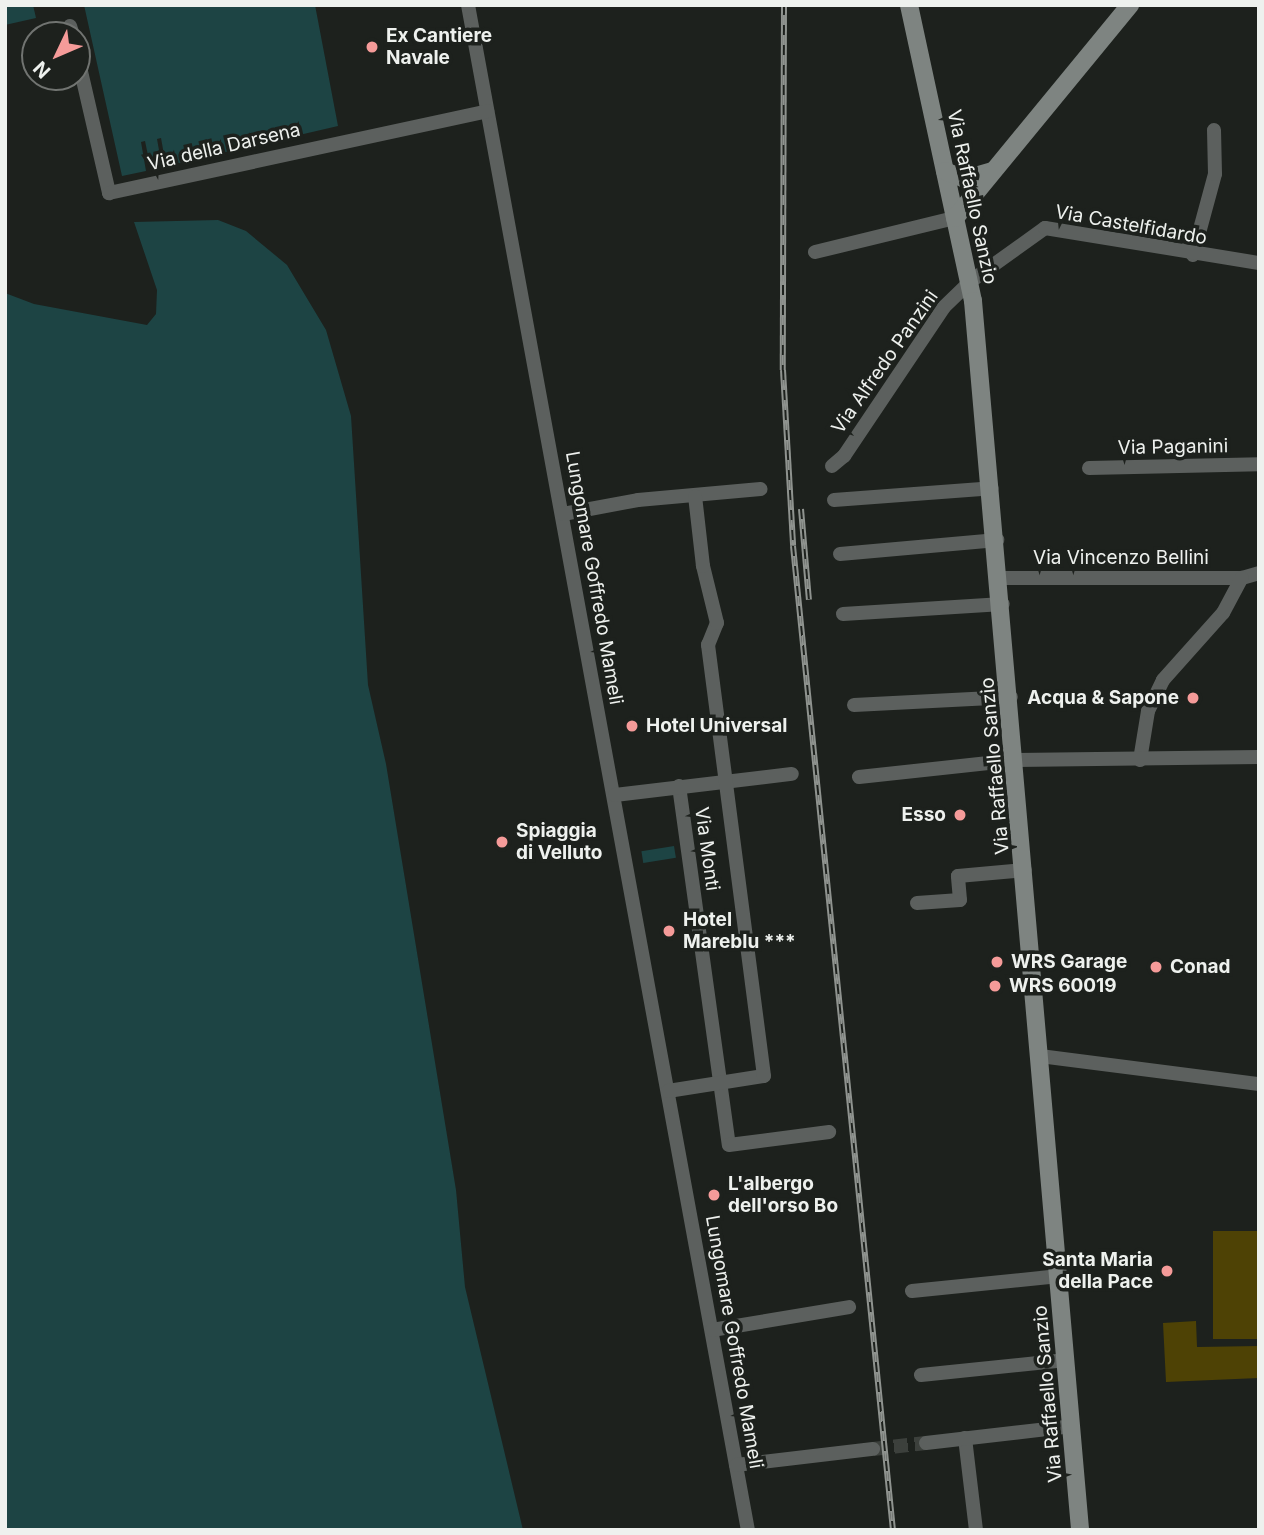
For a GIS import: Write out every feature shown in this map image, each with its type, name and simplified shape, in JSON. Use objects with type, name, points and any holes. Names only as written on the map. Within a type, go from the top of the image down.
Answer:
[{"type":"main road","name":"Via Raffaello Sanzio","points":[[909,5],[971,281],[1003,604],[1080,1530]]},
{"type":"main road","points":[[955,218],[1119,9]]},
{"type":"main road","points":[[945,171],[965,178],[993,171]]},
{"type":"street","name":"Lungomare Goffredo Mameli","points":[[468,5],[748,1530]]},
{"type":"street","name":"Via della Darsena","points":[[86,91],[109,193],[487,111]]},
{"type":"street","points":[[1193,255],[1214,174],[1214,130]]},
{"type":"street","points":[[815,252],[955,218]]},
{"type":"street","name":"Via Castelfidardo","points":[[971,281],[1045,228],[1193,255],[1259,263]]},
{"type":"street","name":"Via Alfredo Panzini","points":[[832,466],[844,456],[944,307],[971,281]]},
{"type":"street","name":"Via Paganini","points":[[1089,468],[1259,464]]},
{"type":"street","points":[[834,500],[992,488]]},
{"type":"street","points":[[563,514],[761,489]]},
{"type":"street","points":[[668,1091],[764,1076],[708,645],[717,623],[703,566],[695,496]]},
{"type":"street","points":[[840,554],[997,540]]},
{"type":"street","name":"Via Vincenzo Bellini","points":[[1000,578],[1242,578],[1259,573]]},
{"type":"street","points":[[1140,760],[1149,711],[1163,680],[1223,613],[1242,578]]},
{"type":"street","points":[[843,614],[1003,604]]},
{"type":"street","points":[[854,705],[1011,697]]},
{"type":"street","points":[[859,777],[1016,760],[1259,757]]},
{"type":"street","points":[[615,795],[792,774]]},
{"type":"street","name":"Via Monti","points":[[679,786],[729,1145],[829,1132]]},
{"type":"street","points":[[917,904],[960,900],[958,876],[1025,870]]},
{"type":"street","points":[[1040,1056],[1259,1084]]},
{"type":"street","points":[[912,1291],[1059,1276]]},
{"type":"street","points":[[712,1330],[849,1307]]},
{"type":"street","points":[[921,1375],[1066,1360]]},
{"type":"street","points":[[926,1443],[1072,1426]]},
{"type":"street","points":[[964,1438],[976,1530]]},
{"type":"street","points":[[736,1465],[873,1449]]},
{"type":"shaded area","points":[[1213,1231],[1259,1231],[1259,1339],[1213,1339]]},
{"type":"shaded area","points":[[1196,1321],[1197,1347],[1259,1346],[1259,1378],[1166,1382],[1163,1323]]},
{"type":"water","points":[[5,5],[33,5],[36,18],[5,25]]},
{"type":"water","points":[[84,5],[315,5],[338,126],[166,166],[161,138],[157,139],[162,167],[151,170],[145,141],[141,142],[146,171],[122,176],[91,36],[91,21],[88,21]]},
{"type":"water","points":[[218,220],[246,231],[287,265],[326,330],[351,416],[368,685],[386,764],[456,1190],[465,1287],[523,1530],[5,1530],[5,293],[34,304],[147,325],[156,314],[157,290],[134,222]]},
{"type":"water","points":[[674,846],[676,858],[643,863],[641,851]]},
{"type":"tunnel","points":[[873,1449],[926,1443]]},
{"type":"railway","points":[[784,5],[783,370],[793,546],[893,1530]]},
{"type":"railway","points":[[801,509],[809,600]]},
{"type":"place","name":"Ex Cantiere Navale","points":[[372,47]]},
{"type":"place","name":"Acqua & Sapone","points":[[1193,698]]},
{"type":"place","name":"Hotel Universal","points":[[632,726]]},
{"type":"place","name":"Esso","points":[[960,815]]},
{"type":"place","name":"Spiaggia di Velluto","points":[[502,842]]},
{"type":"place","name":"Hotel Mareblu ***","points":[[669,931]]},
{"type":"place","name":"WRS Garage","points":[[997,962]]},
{"type":"place","name":"Conad","points":[[1156,967]]},
{"type":"place","name":"WRS 60019","points":[[995,986]]},
{"type":"place","name":"L'albergo dell'orso Bo","points":[[714,1195]]},
{"type":"place","name":"Santa Maria della Pace","points":[[1167,1271]]}]
